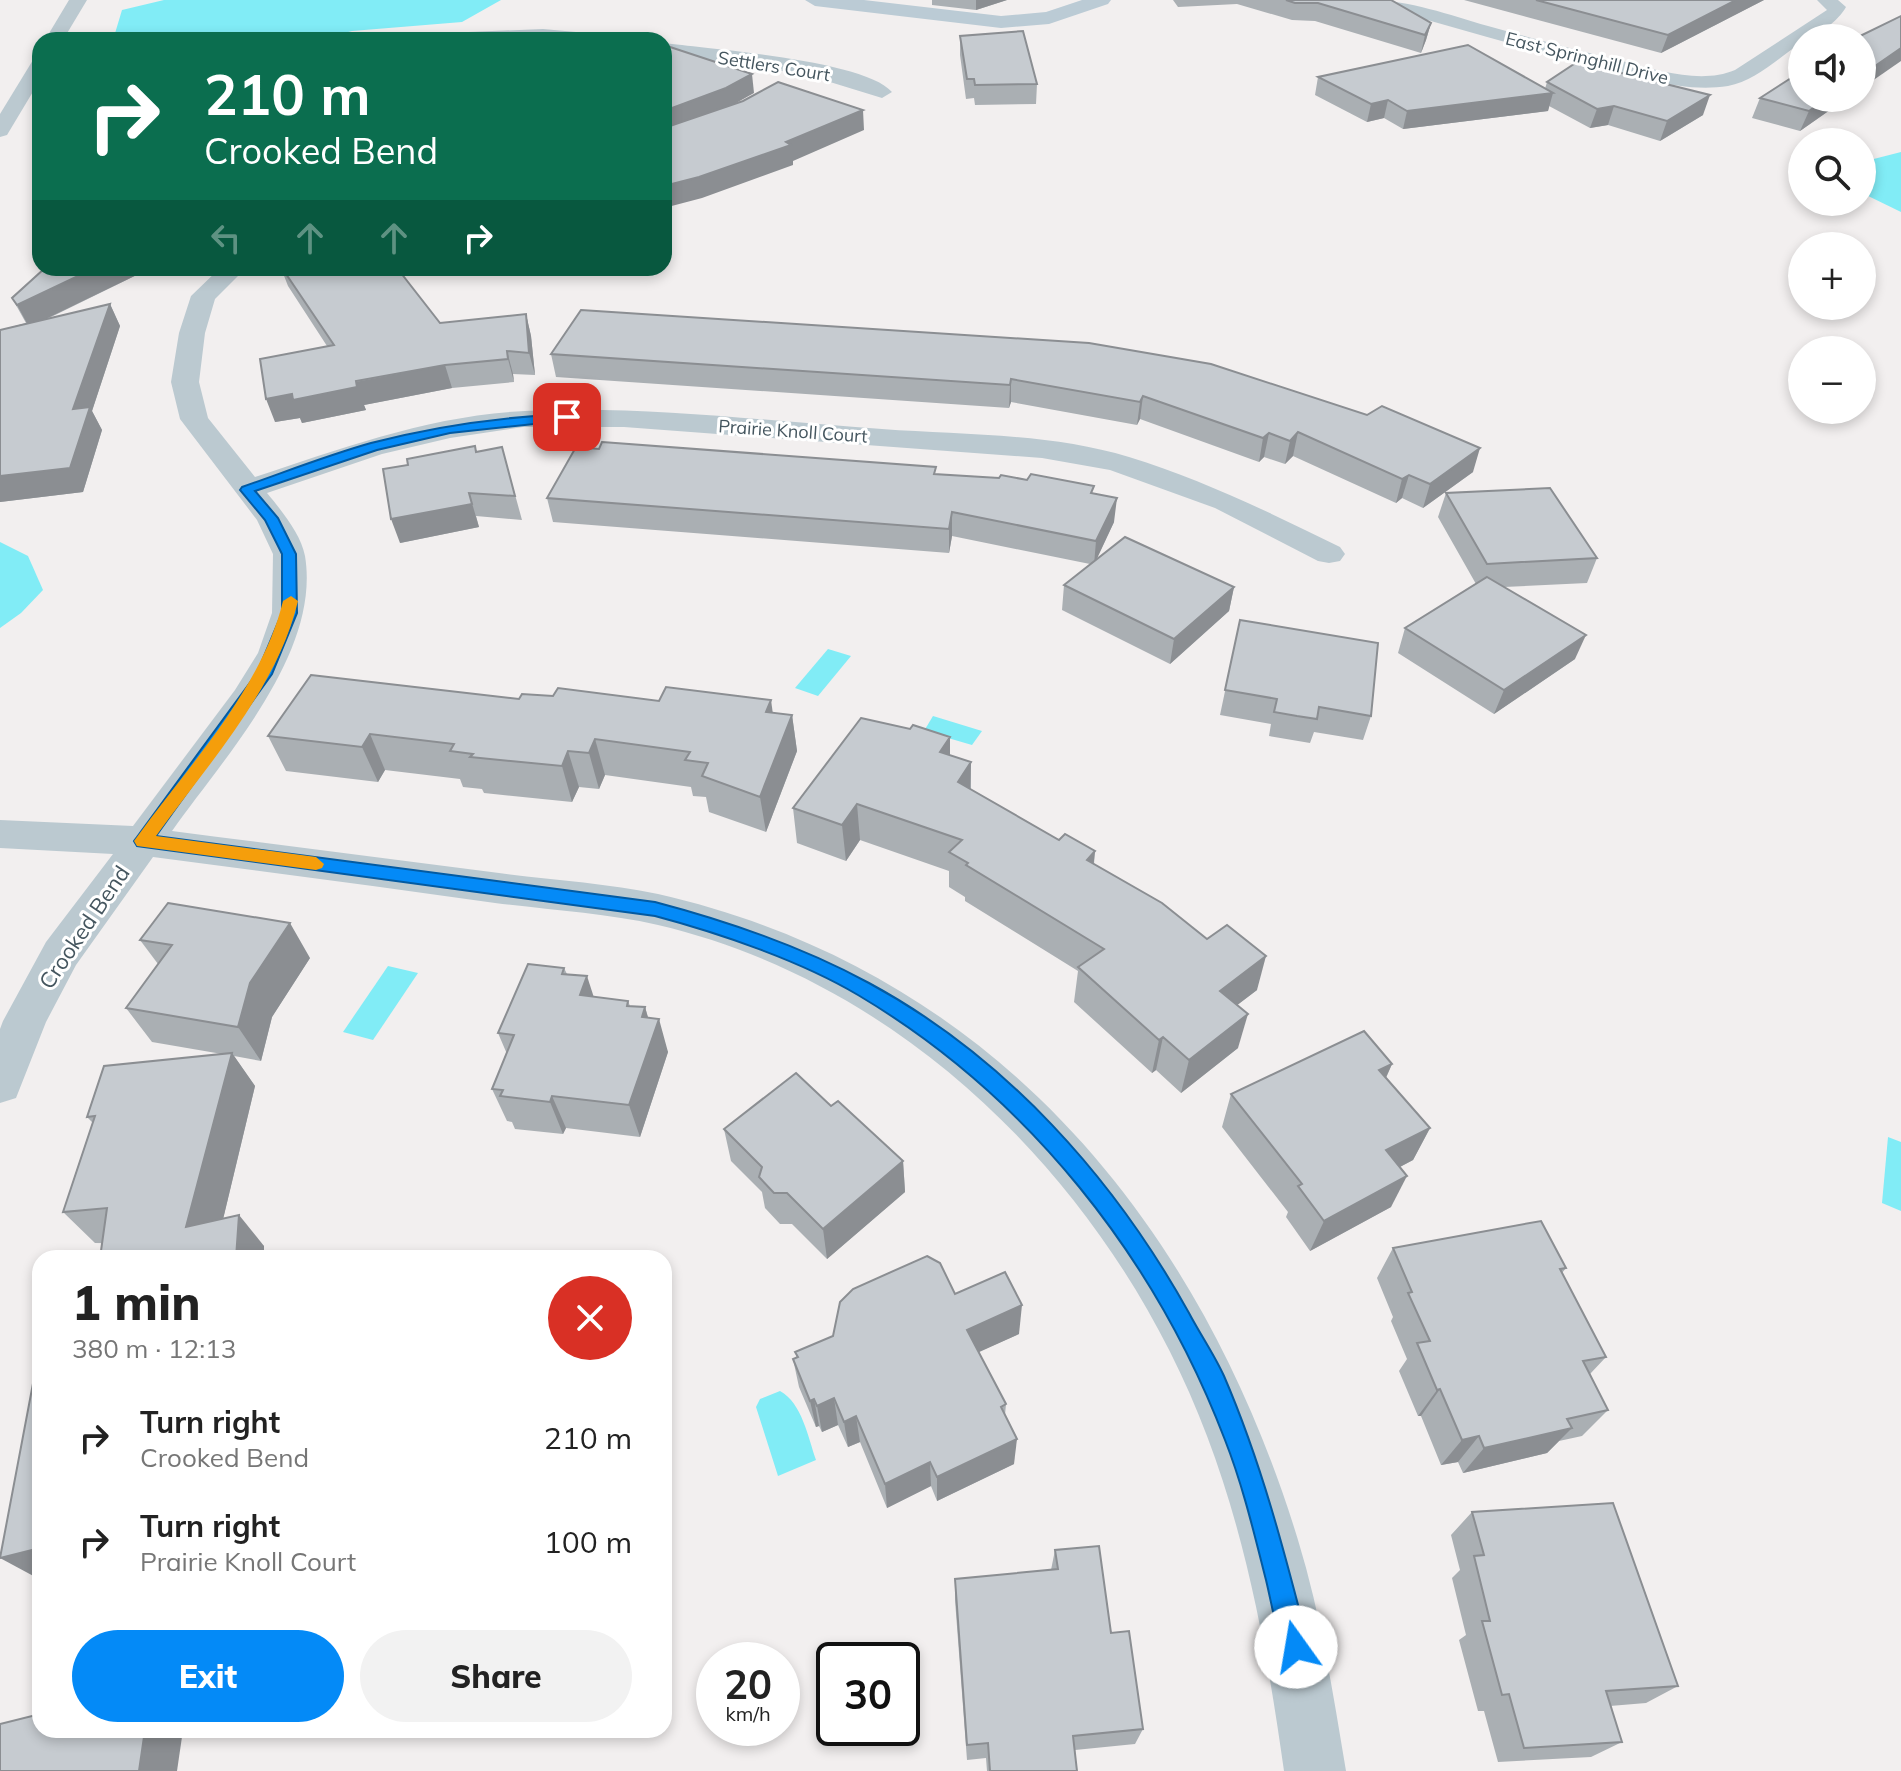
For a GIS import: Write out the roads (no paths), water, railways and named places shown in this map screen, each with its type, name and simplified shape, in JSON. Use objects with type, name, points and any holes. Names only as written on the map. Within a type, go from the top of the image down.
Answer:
[{"type":"street","points":[[59,32],[78,0]]},
{"type":"street","points":[[815,0],[1001,22],[1049,18],[1101,0]]},
{"type":"street","name":"East Springhill Drive","points":[[1377,0],[1526,43],[1662,77],[1691,81],[1719,81],[1735,77],[1837,10],[1826,0]]},
{"type":"street","name":"Settlers Court","points":[[672,50],[814,71],[859,80],[882,92]]},
{"type":"street","points":[[792,83],[814,71]]},
{"type":"street","points":[[0,131],[32,77]]},
{"type":"street","name":"Crooked Bend","points":[[0,1084],[42,986],[82,923],[264,674],[289,613],[289,554],[271,518],[194,419],[185,382],[192,333],[203,296],[225,276]]},
{"type":"street","name":"Prairie Knoll Court","points":[[247,490],[373,447],[450,429],[523,419],[624,419],[1042,449],[1117,463],[1226,502],[1329,554]]},
{"type":"street","points":[[0,834],[143,841],[601,899],[670,913],[776,948],[863,988],[973,1064],[1048,1133],[1081,1172],[1149,1263],[1213,1381],[1260,1506],[1280,1578],[1296,1647],[1315,1771]]},
{"type":"water","points":[[164,0],[501,0],[462,22],[348,32],[115,32],[122,10]]},
{"type":"water","points":[[1901,152],[1901,212],[1876,200],[1876,158]]},
{"type":"water","points":[[0,542],[28,556],[43,590],[21,613],[0,628]]},
{"type":"water","points":[[828,649],[851,656],[818,696],[795,688]]},
{"type":"water","points":[[933,716],[982,731],[972,745],[924,731]]},
{"type":"water","points":[[388,966],[418,973],[373,1040],[343,1032]]},
{"type":"water","points":[[1888,1137],[1901,1142],[1901,1211],[1882,1203]]},
{"type":"water","points":[[780,1391],[788,1396],[799,1412],[816,1460],[778,1476],[756,1407],[760,1399]]}]
